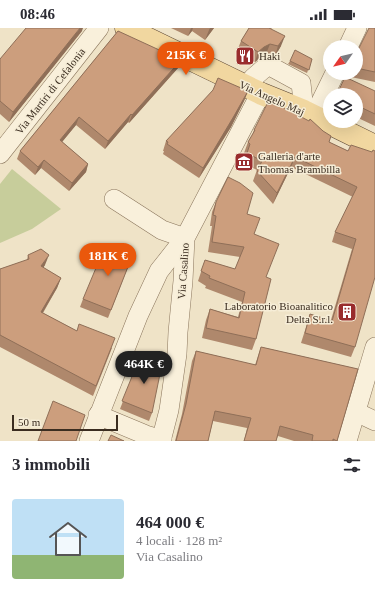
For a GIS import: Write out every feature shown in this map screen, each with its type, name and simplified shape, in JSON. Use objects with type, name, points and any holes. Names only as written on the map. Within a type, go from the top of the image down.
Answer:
[{"type":"main road","name":"Via Angelo Maj","points":[[126,28],[255,91],[309,114],[375,146]]},
{"type":"street","name":"Via Martiri di Cefalonia","points":[[3,145],[99,28]]},
{"type":"street","points":[[351,40],[357,28]]},
{"type":"street","name":"Via Casalino","points":[[162,440],[169,410],[177,354],[184,281],[185,238],[255,104],[253,78],[268,66],[301,83],[309,114]]},
{"type":"street","points":[[309,114],[331,80]]},
{"type":"street","points":[[89,441],[138,316],[159,271],[185,238],[162,230],[114,199]]},
{"type":"street","points":[[347,441],[375,346]]},
{"type":"street","points":[[356,412],[375,421]]},
{"type":"street","points":[[98,415],[162,440]]},
{"type":"green space","points":[[12,169],[61,209],[32,229],[0,243],[0,184]]},
{"type":"building","points":[[26,28],[80,28],[13,112],[0,101],[0,59]]},
{"type":"building","points":[[249,28],[269,28],[285,36],[278,46],[270,44],[258,52],[241,41]]},
{"type":"building","points":[[369,28],[375,28],[375,72],[363,69],[363,40]]},
{"type":"building","points":[[118,31],[181,60],[108,141],[79,117],[60,140],[88,164],[72,183],[44,160],[38,167],[20,151]]},
{"type":"building","points":[[295,50],[312,59],[309,70],[290,61]]},
{"type":"building","points":[[218,78],[248,91],[203,168],[167,144],[168,142],[166,141],[213,90]]},
{"type":"building","points":[[344,80],[351,80],[375,91],[375,114],[363,108],[363,88],[340,88]]},
{"type":"building","points":[[269,100],[309,121],[310,119],[331,136],[329,142],[348,151],[351,145],[372,152],[373,150],[375,151],[375,277],[355,347],[305,333],[310,314],[332,321],[356,239],[335,232],[357,187],[295,157],[277,193],[257,171],[262,161],[247,153],[250,144],[248,142]]},
{"type":"building","points":[[228,177],[240,183],[253,193],[247,214],[260,218],[254,234],[279,244],[266,277],[271,279],[256,339],[206,328],[210,309],[239,318],[245,292],[209,278],[210,276],[201,271],[205,260],[235,269],[244,247],[212,242],[216,216],[213,215],[216,202]]},
{"type":"building","points":[[106,244],[133,254],[111,310],[83,299]]},
{"type":"building","points":[[41,249],[49,255],[41,266],[61,278],[41,312],[77,331],[79,324],[115,338],[96,386],[0,335],[0,269],[29,259],[28,255]]},
{"type":"building","points":[[261,347],[358,369],[337,441],[333,439],[333,441],[312,441],[313,435],[280,426],[276,441],[244,441],[251,418],[215,411],[208,441],[176,441],[186,404],[196,351],[256,365]]},
{"type":"building","points":[[140,357],[162,364],[152,413],[122,401]]},
{"type":"building","points":[[53,401],[85,415],[76,441],[38,441]]},
{"type":"building","points":[[111,435],[124,441],[108,441]]},
{"type":"place","name":"Haki","points":[[245,56]]},
{"type":"place","name":"Galleria d'arte Thomas Brambilla","points":[[244,162]]},
{"type":"place","name":"Laboratorio Bioanalitico Delta S.r.l.","points":[[347,312]]}]
